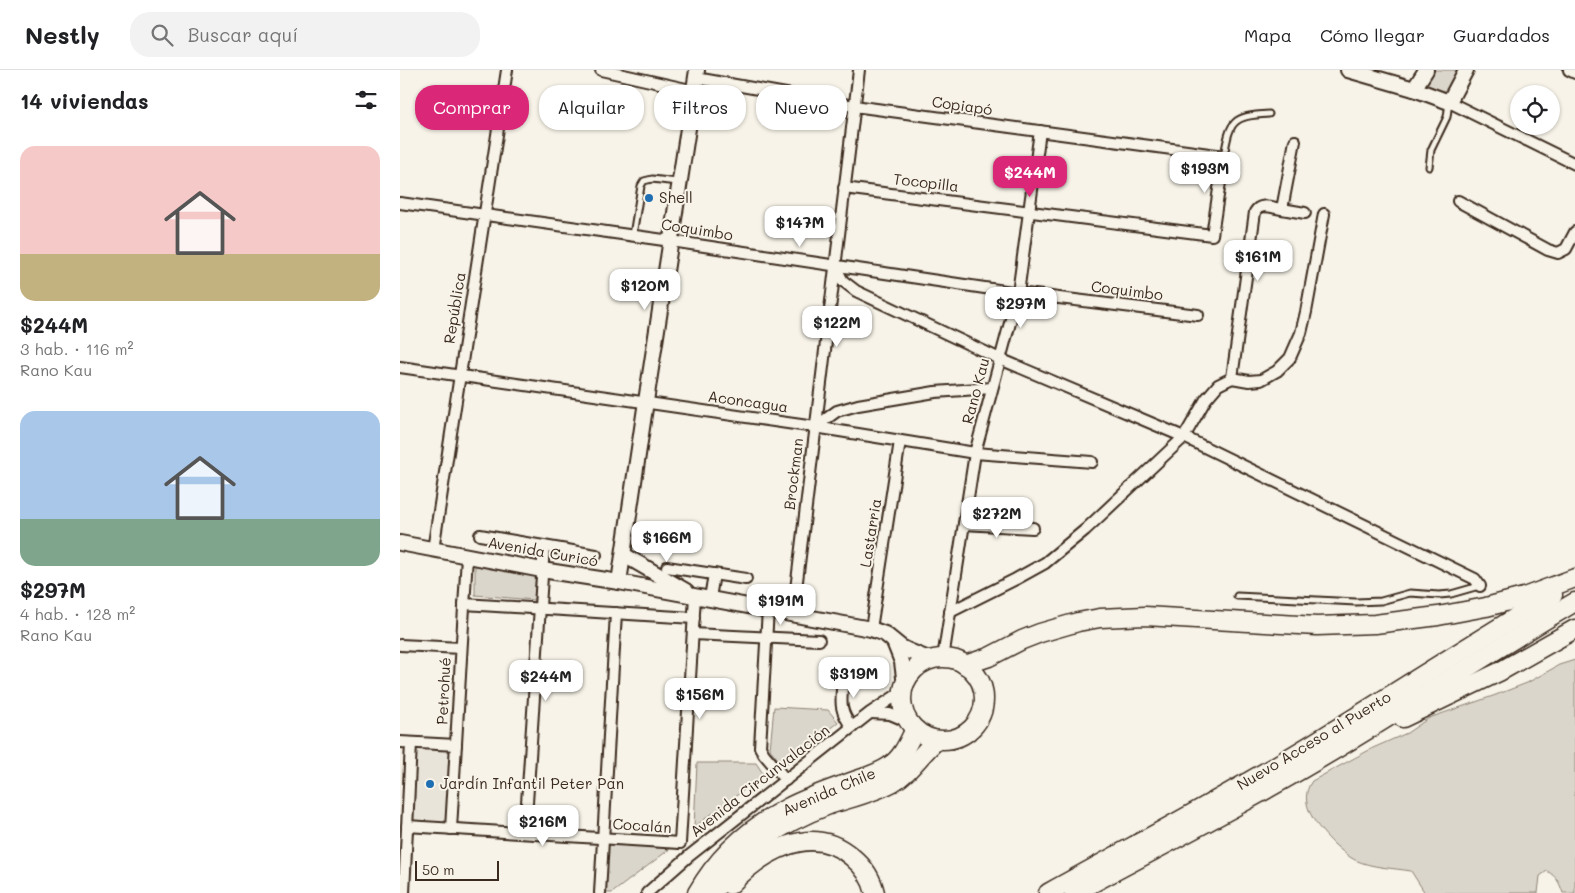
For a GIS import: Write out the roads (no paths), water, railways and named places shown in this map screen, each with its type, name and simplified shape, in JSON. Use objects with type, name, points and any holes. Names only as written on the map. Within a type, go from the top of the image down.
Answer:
[{"type":"highway","points":[[965,665],[989,657],[1040,633],[1069,624],[1100,618],[1145,616],[1309,626],[1374,624],[1438,616],[1486,607],[1524,597],[1575,578]]},
{"type":"highway","name":"Nuevo Acceso al Puerto","points":[[1048,893],[1311,745],[1449,658],[1575,582]]},
{"type":"highway","name":"Nuevo Acceso al Puerto","points":[[1074,893],[1251,797],[1358,736],[1575,602]]},
{"type":"highway","points":[[1358,736],[1410,715],[1454,694],[1526,657],[1575,628]]},
{"type":"highway","points":[[937,659],[958,661],[965,665],[972,670],[982,686],[984,695],[982,714],[972,729],[964,735],[946,740],[937,740],[921,734],[912,725],[903,707],[904,688],[915,669],[937,659]]},
{"type":"highway","name":"Avenida Chile","points":[[697,893],[726,852],[761,823],[788,808],[889,767],[903,751],[912,725]]},
{"type":"highway","name":"Avenida Chile","points":[[713,893],[739,858],[771,832],[811,812],[894,781],[907,771],[937,740]]},
{"type":"highway","points":[[722,893],[747,868],[768,854],[802,842],[834,845],[846,852],[866,873],[873,886],[874,893]]},
{"type":"main road","points":[[1348,70],[1381,74],[1450,102],[1466,70]]},
{"type":"main road","points":[[1414,89],[1426,70]]},
{"type":"main road","points":[[619,582],[696,80]]},
{"type":"main road","name":"Avenida Curicó","points":[[400,543],[542,570],[710,598],[871,629],[885,634],[909,652],[937,659]]},
{"type":"main road","points":[[624,555],[695,596]]},
{"type":"main road","points":[[894,642],[902,662],[904,688]]},
{"type":"street","name":"República","points":[[433,550],[507,70]]},
{"type":"street","name":"Copiapó","points":[[601,70],[696,80],[854,106],[1224,156]]},
{"type":"street","name":"Brockman","points":[[792,614],[859,70]]},
{"type":"street","points":[[1569,70],[1575,73]]},
{"type":"street","points":[[1450,102],[1575,164]]},
{"type":"street","name":"Rano Kau","points":[[937,659],[950,612],[975,453],[1018,293],[1040,132]]},
{"type":"street","points":[[1282,209],[1295,141]]},
{"type":"street","name":"Tocopilla","points":[[844,188],[1212,236],[1224,156]]},
{"type":"street","points":[[1458,200],[1548,250],[1558,253],[1566,250],[1575,232]]},
{"type":"street","name":"Coquimbo","points":[[400,203],[1018,293],[1198,315]]},
{"type":"street","points":[[1232,378],[1255,212],[1261,206],[1306,213]]},
{"type":"street","points":[[950,612],[1016,580],[1045,563],[1091,524],[1184,437],[1206,399],[1218,385],[1232,378],[1249,381],[1261,380],[1277,371],[1290,358],[1301,333],[1324,214]]},
{"type":"street","points":[[835,266],[843,281],[856,291],[1000,359],[1184,437],[1475,579],[1480,586]]},
{"type":"street","name":"Aconcagua","points":[[400,367],[815,427],[975,453],[1092,462]]},
{"type":"street","points":[[815,427],[837,411],[858,405],[935,392],[992,388]]},
{"type":"street","name":"Lastarria","points":[[871,629],[900,441]]},
{"type":"street","points":[[964,524],[1033,528]]},
{"type":"street","name":"Avenida Curicó","points":[[480,535],[596,555]]},
{"type":"street","points":[[525,834],[544,546]]},
{"type":"street","name":"Petrohué","points":[[451,829],[466,556]]},
{"type":"street","points":[[667,567],[746,579]]},
{"type":"street","points":[[710,598],[714,574]]},
{"type":"street","points":[[680,843],[695,596]]},
{"type":"street","points":[[464,604],[694,618]]},
{"type":"street","points":[[768,609],[760,746],[764,754],[786,780]]},
{"type":"street","points":[[600,893],[616,613]]},
{"type":"street","points":[[693,634],[819,640]]},
{"type":"street","points":[[400,645],[461,648]]},
{"type":"street","points":[[843,676],[842,710],[844,717],[852,727]]},
{"type":"street","name":"Avenida Circunvalación","points":[[647,893],[689,856],[904,688]]},
{"type":"street","points":[[870,713],[890,714],[912,725]]},
{"type":"street","points":[[400,742],[456,745]]},
{"type":"street","points":[[404,893],[411,743]]},
{"type":"street","name":"Cocalán","points":[[407,826],[680,843],[689,856]]},
{"type":"lane","points":[[1429,167],[1431,150],[1447,117],[1450,102]]},
{"type":"lane","points":[[1224,156],[1228,132],[1234,123],[1241,118],[1253,114],[1269,114]]},
{"type":"lane","points":[[633,236],[641,186],[644,181],[680,183]]},
{"type":"lane","points":[[1237,596],[1356,602],[1381,601],[1410,593],[1451,594],[1480,586]]},
{"type":"place","name":"Shell","points":[[649,198]]},
{"type":"place","name":"Jardín Infantil Peter Pan","points":[[430,784]]}]
